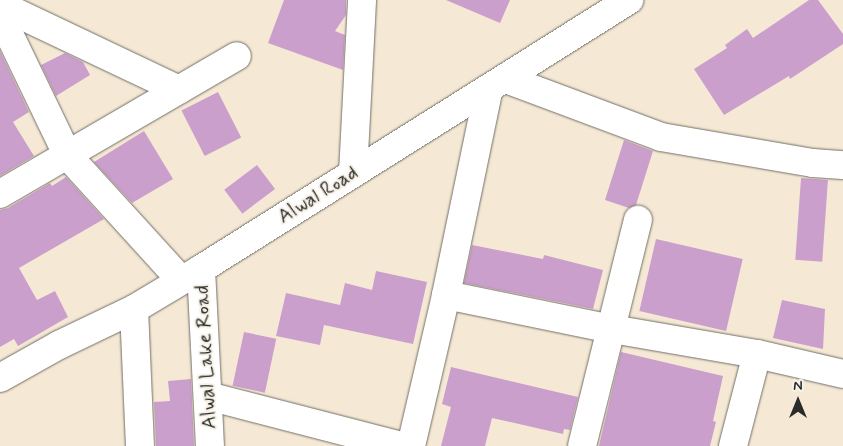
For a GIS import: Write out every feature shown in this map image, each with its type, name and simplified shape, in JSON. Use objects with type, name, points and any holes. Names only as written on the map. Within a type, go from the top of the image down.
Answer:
[{"type":"street","points":[[353,173],[362,0]]},
{"type":"street","name":"Alwal Road","points":[[0,378],[59,345],[134,309],[627,0]]},
{"type":"street","points":[[0,5],[178,90]]},
{"type":"street","points":[[0,15],[68,156],[191,274]]},
{"type":"street","points":[[0,194],[237,56]]},
{"type":"street","points":[[411,446],[497,83],[661,137],[813,163],[843,165]]},
{"type":"street","points":[[813,163],[843,146]]},
{"type":"street","points":[[582,446],[638,220]]},
{"type":"street","name":"Alwal Lake Road","points":[[191,274],[208,396],[210,446]]},
{"type":"street","points":[[446,295],[612,329],[757,354],[843,374]]},
{"type":"street","points":[[134,309],[140,446]]},
{"type":"street","points":[[732,446],[757,354]]},
{"type":"street","points":[[208,396],[401,446]]},
{"type":"building","points":[[284,0],[346,0],[346,15],[335,31],[345,35],[343,70],[268,43]]},
{"type":"building","points":[[446,0],[510,0],[500,23]]},
{"type":"building","points":[[809,0],[818,0],[843,34],[843,44],[790,79],[789,76],[724,115],[694,69],[727,48],[725,45],[747,29],[753,38]]},
{"type":"building","points":[[0,51],[29,112],[13,122],[34,156],[0,176]]},
{"type":"building","points":[[65,53],[83,62],[90,75],[56,96],[41,65]]},
{"type":"building","points":[[218,92],[241,137],[205,156],[181,111]]},
{"type":"building","points":[[144,131],[173,179],[132,203],[94,162]]},
{"type":"building","points":[[624,140],[653,151],[636,205],[629,208],[605,200]]},
{"type":"building","points":[[257,165],[275,189],[242,214],[224,190]]},
{"type":"building","points":[[66,177],[104,219],[19,268],[37,300],[55,291],[68,317],[18,346],[14,339],[0,347],[0,210],[8,208],[50,183],[52,186]]},
{"type":"building","points":[[801,178],[828,180],[822,262],[795,260]]},
{"type":"building","points":[[656,239],[743,259],[726,331],[639,311]]},
{"type":"building","points":[[472,245],[543,259],[544,255],[603,270],[593,309],[464,283]]},
{"type":"building","points":[[376,271],[427,282],[413,344],[324,325],[320,345],[276,336],[286,293],[340,305],[345,283],[372,290]]},
{"type":"building","points":[[782,300],[825,309],[823,349],[773,338]]},
{"type":"building","points":[[244,332],[276,339],[265,393],[233,386]]},
{"type":"building","points":[[621,352],[723,376],[713,421],[716,422],[710,446],[599,446]]},
{"type":"building","points":[[451,367],[578,397],[570,430],[564,429],[563,434],[492,418],[485,446],[441,446],[451,407],[442,404]]},
{"type":"building","points":[[191,379],[194,446],[156,446],[154,402],[170,401],[168,381]]}]
